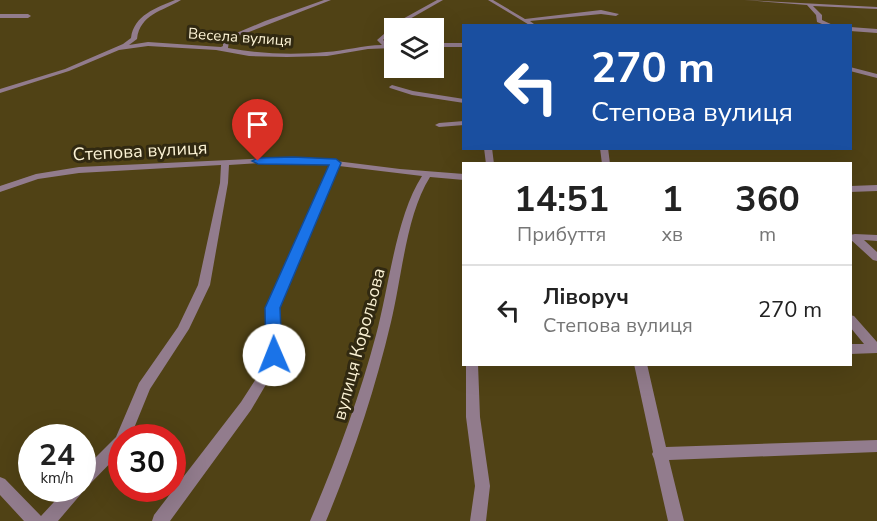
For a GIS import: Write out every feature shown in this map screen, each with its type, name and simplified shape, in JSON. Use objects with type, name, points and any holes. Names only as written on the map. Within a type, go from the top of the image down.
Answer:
[{"type":"street","points":[[0,91],[67,70],[127,45],[134,39],[135,28],[152,12],[179,0]]},
{"type":"street","points":[[223,48],[226,47],[226,40],[229,38],[329,0]]},
{"type":"street","points":[[405,18],[441,0]]},
{"type":"street","points":[[490,0],[531,24]]},
{"type":"street","points":[[746,0],[877,8]]},
{"type":"street","points":[[809,4],[819,15],[819,21],[827,24]]},
{"type":"street","points":[[526,20],[601,12],[616,14]]},
{"type":"street","points":[[0,15],[27,16]]},
{"type":"street","points":[[852,29],[877,32]]},
{"type":"street","name":"Весела вулиця","points":[[127,45],[223,48],[249,54],[287,55],[327,54],[384,46]]},
{"type":"street","points":[[444,45],[462,45]]},
{"type":"street","points":[[852,70],[877,76]]},
{"type":"street","points":[[392,87],[412,93],[462,101]]},
{"type":"street","points":[[439,125],[462,123]]},
{"type":"street","name":"Степова вулиця","points":[[0,189],[36,177],[79,170],[274,160],[336,163],[427,175],[462,177]]},
{"type":"street","points":[[128,424],[144,387],[183,329],[204,285],[224,183],[225,163]]},
{"type":"street","points":[[160,521],[256,392],[269,369],[274,355],[273,308],[336,163]]},
{"type":"street","name":"вулиця Корольова","points":[[318,521],[357,426],[417,193],[427,175]]},
{"type":"street","points":[[852,189],[877,189]]},
{"type":"street","points":[[853,237],[877,238]]},
{"type":"street","points":[[853,237],[877,258]]},
{"type":"street","points":[[852,322],[874,351]]},
{"type":"street","points":[[852,349],[874,351]]},
{"type":"street","points":[[472,366],[474,433],[483,471],[483,498],[478,521]]},
{"type":"street","points":[[640,366],[676,521]]},
{"type":"street","points":[[659,454],[877,446]]},
{"type":"street","points":[[96,467],[108,454]]},
{"type":"street","points":[[0,484],[35,521]]},
{"type":"street","points":[[47,521],[64,502]]},
{"type":"route","points":[[258,161],[293,160],[336,163],[273,308],[274,355]]}]
